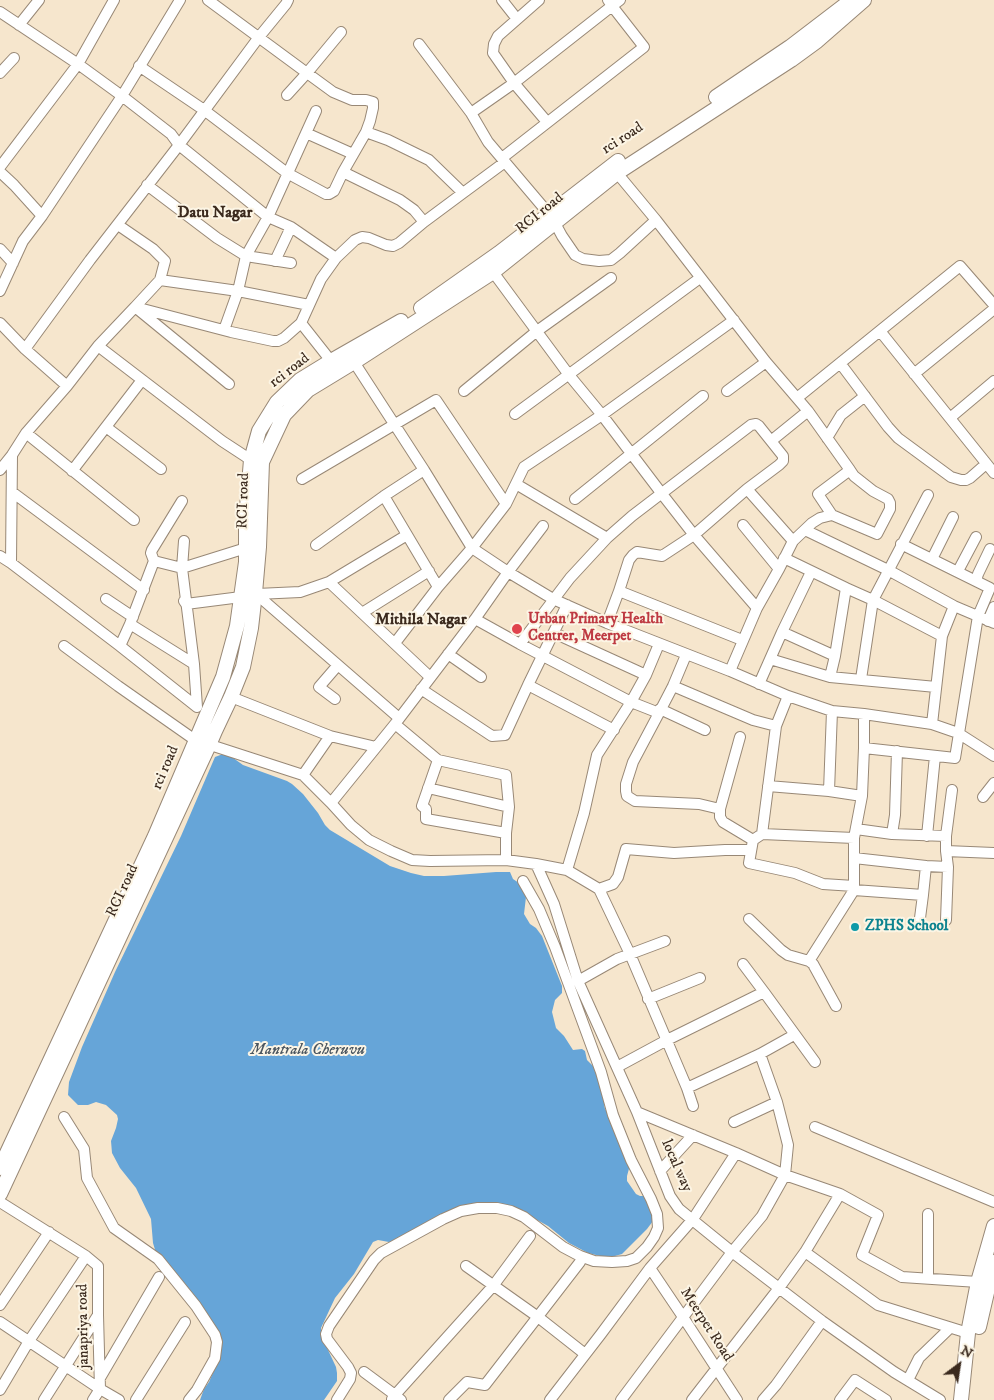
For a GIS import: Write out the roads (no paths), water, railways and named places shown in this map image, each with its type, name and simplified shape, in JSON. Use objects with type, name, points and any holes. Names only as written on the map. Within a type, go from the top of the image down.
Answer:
[{"type":"main road","name":"rci road","points":[[0,1168],[155,836],[223,677],[237,626],[246,548],[246,519],[260,431],[277,402],[300,380],[406,318],[552,218],[612,165],[790,47],[851,0]]},
{"type":"main road","name":"RCI road","points":[[0,1194],[209,745],[214,730],[232,697],[243,667],[256,593],[258,547],[256,461],[284,415],[308,390],[493,272],[552,218],[617,173],[791,60],[817,41],[864,0]]},
{"type":"main road","points":[[969,1400],[977,1337],[991,1259],[994,1226]]},
{"type":"main road","points":[[961,1400],[968,1333],[978,1282],[991,1259]]},
{"type":"street","points":[[19,25],[39,0]]},
{"type":"street","points":[[0,167],[78,64],[114,0]]},
{"type":"street","points":[[0,291],[23,241],[42,216],[122,96],[180,0]]},
{"type":"street","points":[[140,66],[204,110],[287,173],[326,194],[334,191],[366,132],[373,108],[372,102],[352,100],[333,92],[208,0]]},
{"type":"street","points":[[25,349],[90,260],[288,0]]},
{"type":"street","points":[[502,0],[516,19]]},
{"type":"street","points":[[539,0],[498,36],[494,44],[494,53],[514,83],[547,122]]},
{"type":"street","points":[[135,307],[273,341],[284,338],[301,323],[321,279],[336,258],[355,240],[362,237],[386,245],[393,246],[399,243],[463,193],[547,122],[644,46],[613,2],[514,83],[471,113]]},
{"type":"street","points":[[0,12],[122,96],[171,134],[179,145],[268,217],[291,226],[336,258]]},
{"type":"street","points":[[287,95],[341,32]]},
{"type":"street","points":[[418,44],[471,113],[488,142],[552,218],[562,236],[576,254],[583,259],[611,260],[656,220]]},
{"type":"street","points":[[0,73],[14,58]]},
{"type":"street","points":[[224,330],[238,291],[246,256],[268,217],[316,111]]},
{"type":"street","points":[[366,132],[430,160],[463,193]]},
{"type":"street","points":[[306,133],[353,154]]},
{"type":"street","points":[[0,172],[42,216]]},
{"type":"street","points":[[343,172],[400,200],[414,210],[424,222]]},
{"type":"street","points":[[617,173],[656,220],[766,362],[808,411],[850,470],[854,476],[888,499],[890,509],[877,534],[832,515],[818,494],[850,470]]},
{"type":"street","points":[[147,185],[217,238],[246,256],[291,263]]},
{"type":"street","points":[[0,470],[26,433],[98,346],[160,280],[165,261],[153,249],[118,225]]},
{"type":"street","points":[[276,261],[291,226]]},
{"type":"street","points":[[0,250],[13,263]]},
{"type":"street","points":[[797,398],[960,266],[994,307],[914,374]]},
{"type":"street","points":[[493,272],[569,375],[662,494],[757,608]]},
{"type":"street","points":[[464,391],[537,331],[611,278]]},
{"type":"street","points":[[515,414],[700,278]]},
{"type":"street","points":[[160,280],[238,291],[308,305]]},
{"type":"street","points":[[135,307],[229,384]]},
{"type":"street","points":[[395,643],[506,504],[524,467],[602,415],[734,320]]},
{"type":"street","points":[[0,323],[25,349],[66,386]]},
{"type":"street","points":[[301,323],[331,361]]},
{"type":"street","points":[[880,331],[994,473]]},
{"type":"street","points":[[98,346],[222,441],[256,461]]},
{"type":"street","points":[[354,362],[472,548],[508,572],[567,606],[788,696],[832,711],[932,724],[958,733],[994,756]]},
{"type":"street","points":[[727,391],[766,362]]},
{"type":"street","points":[[840,363],[898,438],[951,477],[966,480],[986,464]]},
{"type":"street","points":[[72,471],[142,380]]},
{"type":"street","points":[[950,418],[994,381]]},
{"type":"street","points":[[575,499],[703,396]]},
{"type":"street","points":[[827,438],[841,415],[865,396]]},
{"type":"street","points":[[302,480],[436,400],[506,504]]},
{"type":"street","points":[[771,441],[808,411]]},
{"type":"street","points":[[520,644],[570,578],[607,538],[632,516],[751,425],[756,424],[760,426],[783,456],[783,461],[694,534],[662,556],[637,552],[633,555],[629,560],[607,623]]},
{"type":"street","points":[[106,426],[161,469]]},
{"type":"street","points":[[26,433],[134,520]]},
{"type":"street","points":[[11,563],[12,455]]},
{"type":"street","points":[[316,545],[424,470]]},
{"type":"street","points":[[516,484],[607,538]]},
{"type":"street","points":[[747,489],[793,541]]},
{"type":"street","points":[[12,492],[144,590]]},
{"type":"street","points":[[860,679],[873,600],[928,495]]},
{"type":"street","points":[[384,496],[438,587]]},
{"type":"street","points":[[120,646],[154,561],[151,553],[152,550],[182,501]]},
{"type":"street","points":[[730,671],[757,608],[793,541],[820,518],[832,515]]},
{"type":"street","points":[[932,560],[954,517]]},
{"type":"street","points":[[331,803],[397,721],[544,526]]},
{"type":"street","points":[[743,526],[779,569]]},
{"type":"street","points":[[805,530],[888,570],[954,606],[991,622],[994,607]]},
{"type":"street","points":[[256,593],[300,592],[329,582],[407,534]]},
{"type":"street","points":[[958,571],[976,537]]},
{"type":"street","points":[[0,556],[197,706],[194,664],[182,568],[184,541]]},
{"type":"street","points":[[864,748],[955,758],[978,616],[990,588],[901,544]]},
{"type":"street","points":[[154,561],[182,568],[246,548]]},
{"type":"street","points":[[976,581],[990,549]]},
{"type":"street","points":[[784,558],[873,600],[942,636]]},
{"type":"street","points":[[362,613],[429,571]]},
{"type":"street","points":[[759,684],[811,572]]},
{"type":"street","points":[[329,582],[430,678]]},
{"type":"street","points":[[830,676],[846,588]]},
{"type":"street","points":[[619,591],[742,640]]},
{"type":"street","points":[[256,593],[338,666],[438,760],[506,775],[509,807],[506,833],[506,860]]},
{"type":"street","points":[[185,602],[240,597]]},
{"type":"street","points":[[106,599],[194,664]]},
{"type":"street","points":[[421,689],[492,736],[506,735],[567,606]]},
{"type":"street","points":[[932,724],[942,636],[954,606]]},
{"type":"street","points":[[475,619],[632,702],[660,711],[705,730]]},
{"type":"street","points":[[782,632],[834,656]]},
{"type":"street","points":[[554,633],[646,675]]},
{"type":"street","points":[[567,870],[584,813],[597,755],[632,702],[659,644]]},
{"type":"street","points":[[64,646],[195,740],[303,775],[351,825],[369,840],[391,852],[412,860],[506,860],[536,864],[567,870],[599,889],[630,954],[693,1106]]},
{"type":"street","points":[[448,654],[481,678]]},
{"type":"street","points":[[686,655],[673,686],[633,762],[625,787],[627,796],[635,801],[699,804],[720,809]]},
{"type":"street","points":[[770,659],[830,676],[936,686]]},
{"type":"street","points":[[335,699],[319,687],[338,666]]},
{"type":"street","points":[[528,685],[614,730]]},
{"type":"street","points":[[673,686],[753,720],[776,726]]},
{"type":"street","points":[[788,696],[776,726],[768,786],[749,863],[795,873],[823,884],[923,895]]},
{"type":"street","points":[[232,697],[330,736],[376,746]]},
{"type":"street","points":[[829,791],[832,711]]},
{"type":"street","points":[[809,961],[854,888],[855,833],[862,796],[864,714]]},
{"type":"street","points":[[303,775],[330,736]]},
{"type":"street","points":[[740,737],[720,809],[720,817],[723,822],[755,841]]},
{"type":"street","points":[[892,834],[895,815],[897,751]]},
{"type":"street","points":[[927,836],[935,756]]},
{"type":"street","points":[[438,760],[422,806],[426,810],[426,819],[506,833]]},
{"type":"street","points":[[984,797],[994,783]]},
{"type":"street","points":[[768,786],[862,796]]},
{"type":"street","points":[[428,788],[509,807]]},
{"type":"street","points":[[946,920],[948,868],[946,836],[952,790]]},
{"type":"street","points":[[599,889],[613,884],[618,878],[626,849],[674,853],[725,850],[755,841],[855,833],[946,836]]},
{"type":"street","points":[[946,851],[994,853]]},
{"type":"street","points":[[854,858],[948,868]]},
{"type":"street","name":"local way","points":[[536,864],[554,904],[578,981],[637,1112],[670,1196],[679,1209],[822,1322],[940,1400]]},
{"type":"street","points":[[920,918],[926,866]]},
{"type":"street","points":[[338,1400],[350,1379],[350,1373],[348,1367],[327,1339],[326,1334],[329,1326],[374,1260],[381,1253],[443,1219],[461,1211],[478,1208],[496,1208],[512,1212],[524,1217],[563,1247],[580,1256],[594,1261],[612,1262],[636,1258],[647,1247],[658,1228],[657,1214],[613,1115],[601,1072],[558,955],[523,881]]},
{"type":"street","points":[[749,919],[781,950],[796,958],[809,961],[816,967],[836,1006]]},
{"type":"street","points":[[578,981],[617,959],[665,941]]},
{"type":"street","points":[[743,964],[815,1062]]},
{"type":"street","points":[[648,1000],[700,978]]},
{"type":"street","points":[[617,1067],[764,992]]},
{"type":"street","points":[[686,1088],[760,1054],[794,1035]]},
{"type":"street","points":[[625,1399],[645,1366],[732,1252],[762,1216],[785,1175],[788,1145],[777,1102],[760,1054]]},
{"type":"street","points":[[734,1122],[777,1102]]},
{"type":"street","points":[[637,1112],[785,1175],[840,1194],[878,1215],[862,1255],[902,1277],[978,1282]]},
{"type":"street","points":[[64,1116],[84,1149],[87,1178],[114,1228],[158,1259],[196,1306],[215,1335],[217,1342],[215,1358],[197,1390],[189,1400]]},
{"type":"street","points":[[815,1127],[994,1202]]},
{"type":"street","points":[[660,1171],[693,1135]]},
{"type":"street","points":[[550,1400],[650,1268],[693,1219],[736,1153]]},
{"type":"street","points":[[692,1400],[805,1252],[840,1194]]},
{"type":"street","points":[[0,1202],[86,1256],[29,1341],[0,1390]]},
{"type":"street","points":[[928,1214],[928,1280]]},
{"type":"street","points":[[0,1305],[49,1232]]},
{"type":"street","points":[[364,1372],[396,1398],[492,1286],[530,1236]]},
{"type":"street","points":[[805,1252],[878,1305],[968,1333]]},
{"type":"street","name":"janapriya road","points":[[86,1256],[98,1266],[96,1393]]},
{"type":"street","points":[[449,1400],[467,1382],[486,1385],[580,1262]]},
{"type":"street","points":[[466,1266],[538,1317],[585,1354]]},
{"type":"street","name":"Meerpet Road","points":[[650,1268],[717,1368],[736,1400]]},
{"type":"street","points":[[96,1393],[159,1277]]},
{"type":"street","points":[[44,1400],[98,1315]]},
{"type":"street","points":[[0,1322],[66,1366],[96,1393],[119,1400]]},
{"type":"street","points":[[136,1400],[185,1322]]},
{"type":"street","points":[[763,1400],[822,1322]]},
{"type":"street","points":[[908,1380],[919,1358],[950,1328]]},
{"type":"street","points":[[840,1400],[854,1380],[886,1400]]},
{"type":"water","name":"Mantrala Cheruvu","points":[[223,754],[229,755],[243,765],[292,784],[303,794],[330,830],[390,866],[424,876],[510,872],[513,879],[522,885],[526,897],[524,914],[530,924],[542,936],[562,986],[562,993],[555,1000],[552,1012],[556,1028],[573,1050],[582,1049],[585,1051],[587,1060],[595,1068],[606,1099],[605,1109],[612,1117],[630,1165],[627,1181],[636,1194],[645,1196],[654,1212],[653,1221],[647,1229],[622,1254],[615,1256],[604,1257],[588,1253],[569,1243],[548,1226],[530,1216],[462,1209],[449,1211],[397,1241],[378,1240],[373,1242],[354,1274],[335,1298],[321,1328],[321,1335],[337,1373],[337,1381],[324,1400],[200,1400],[220,1356],[219,1337],[156,1253],[153,1243],[151,1219],[136,1188],[120,1168],[112,1153],[111,1141],[116,1128],[117,1115],[106,1105],[96,1102],[88,1105],[78,1105],[68,1095],[69,1082],[82,1047],[115,972],[181,836],[215,757]]},
{"type":"place","name":"Urban Primary Health Centrer, Meerpet","points":[[517,629]]},
{"type":"place","name":"ZPHS School","points":[[855,927]]},
{"type":"district","name":"Datu Nagar","points":[[215,214]]},
{"type":"district","name":"Mithila Nagar","points":[[421,621]]}]
